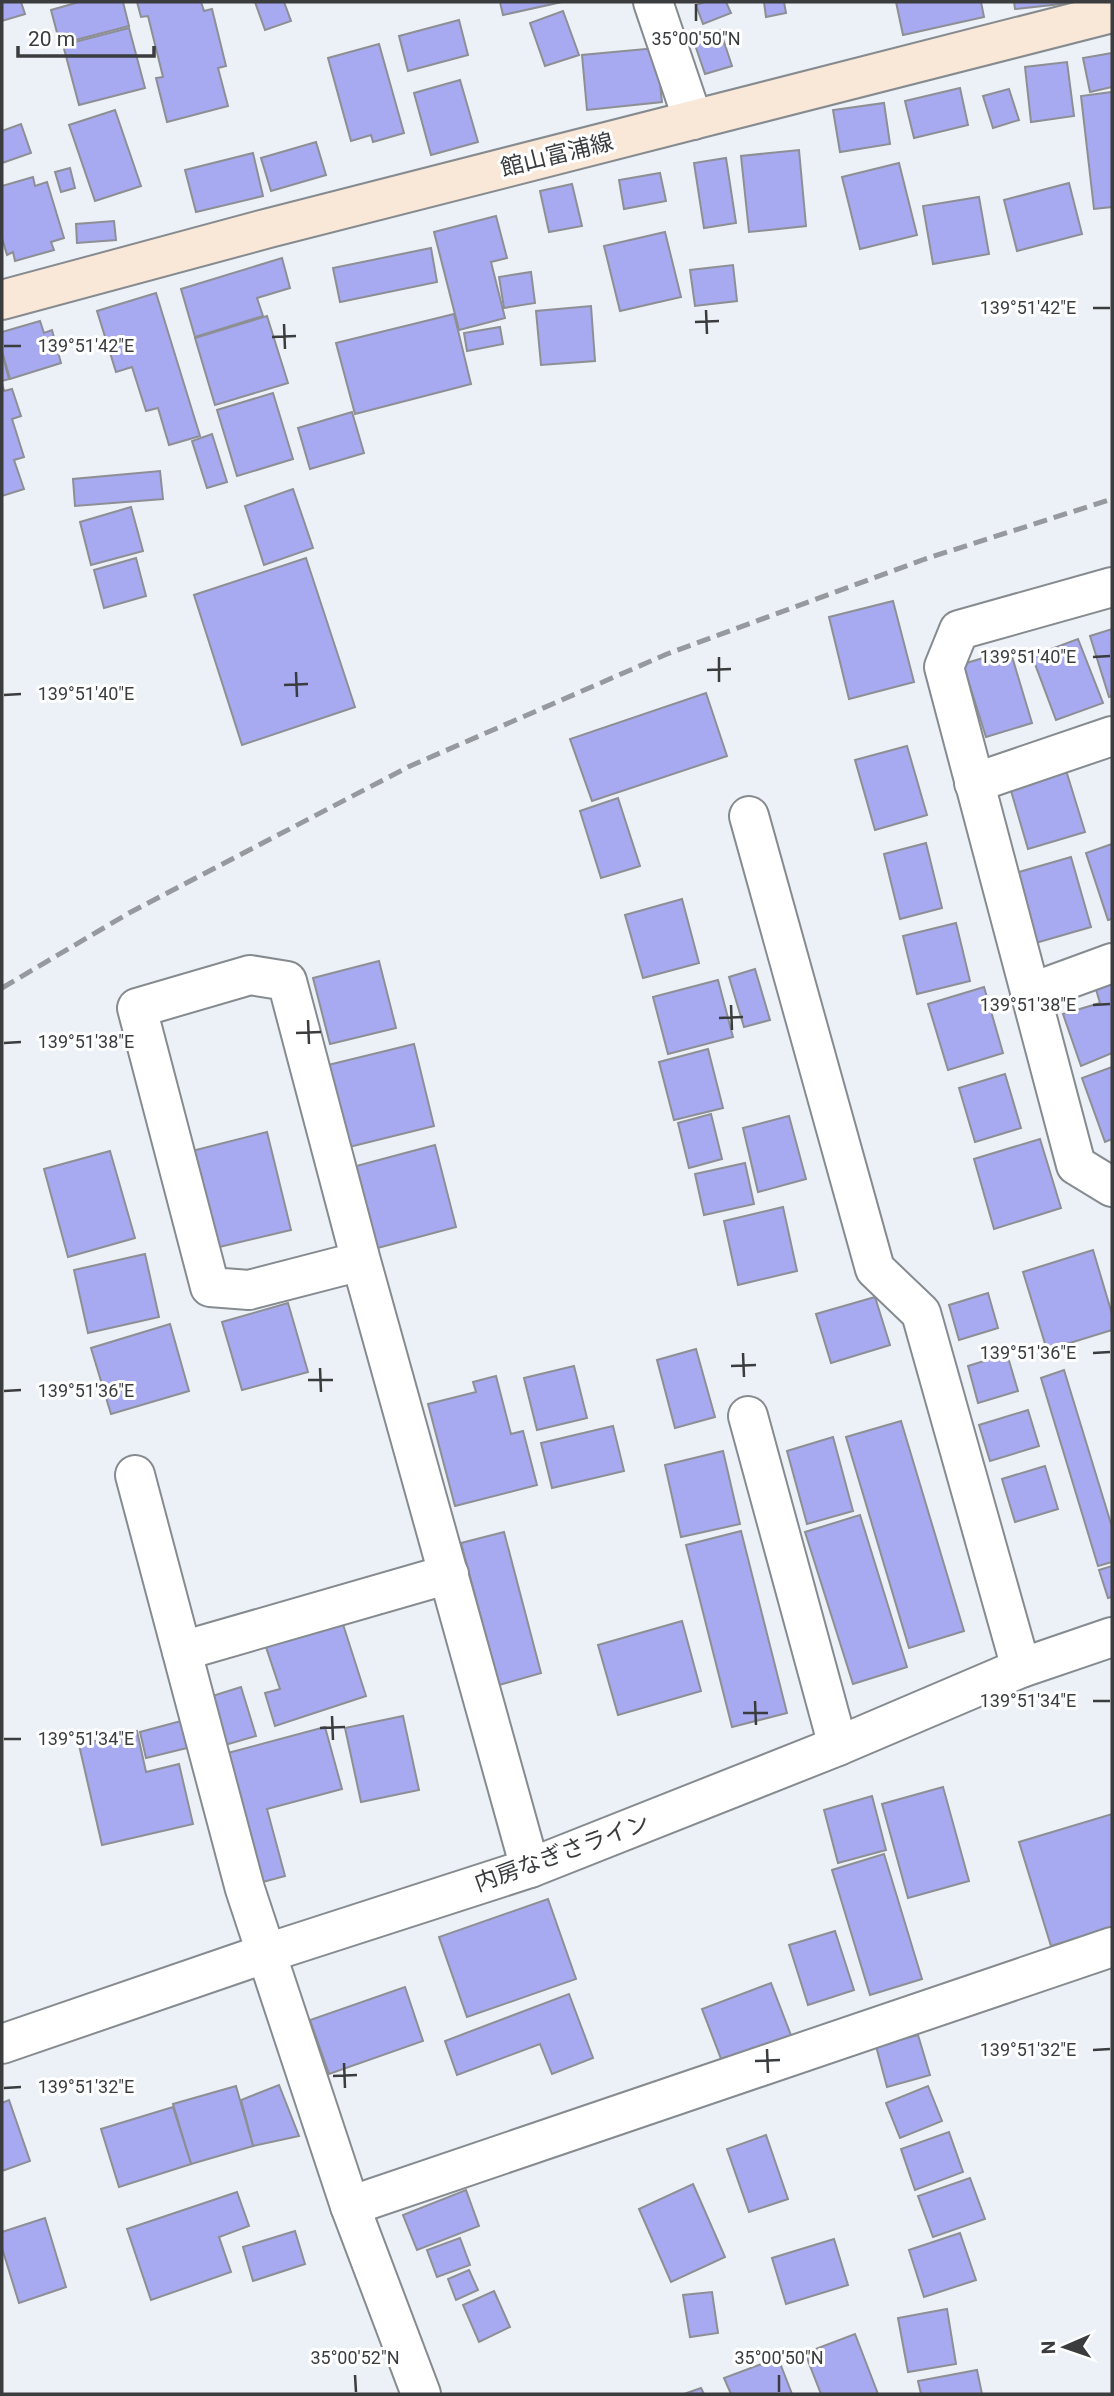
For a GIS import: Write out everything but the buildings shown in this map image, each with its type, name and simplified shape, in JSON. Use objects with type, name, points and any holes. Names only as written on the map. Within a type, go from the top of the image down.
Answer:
[{"type":"main road","name":"館山富浦線","points":[[2,300],[269,228],[1112,13]]},
{"type":"street","points":[[653,2],[693,120]]},
{"type":"street","points":[[1112,587],[959,630],[944,667],[1076,1165],[1112,1187]]},
{"type":"street","points":[[974,783],[1112,736]]},
{"type":"street","points":[[749,816],[876,1269],[921,1313],[1021,1668]]},
{"type":"street","points":[[1030,993],[1112,963]]},
{"type":"street","points":[[361,1261],[249,1290],[210,1287],[137,1009],[250,975],[287,981],[361,1261],[530,1868]]},
{"type":"street","points":[[748,1416],[838,1746]]},
{"type":"street","points":[[135,1475],[245,1889],[351,2206],[421,2394]]},
{"type":"street","points":[[182,1651],[449,1574]]},
{"type":"street","name":"内房なぎさライン","points":[[2,2044],[267,1953],[530,1868],[838,1746],[1021,1668],[1111,1643]]},
{"type":"street","points":[[351,2206],[1112,1947]]},
{"type":"railway","points":[[2,988],[129,913],[408,767],[667,654],[925,559],[1112,499]]}]
